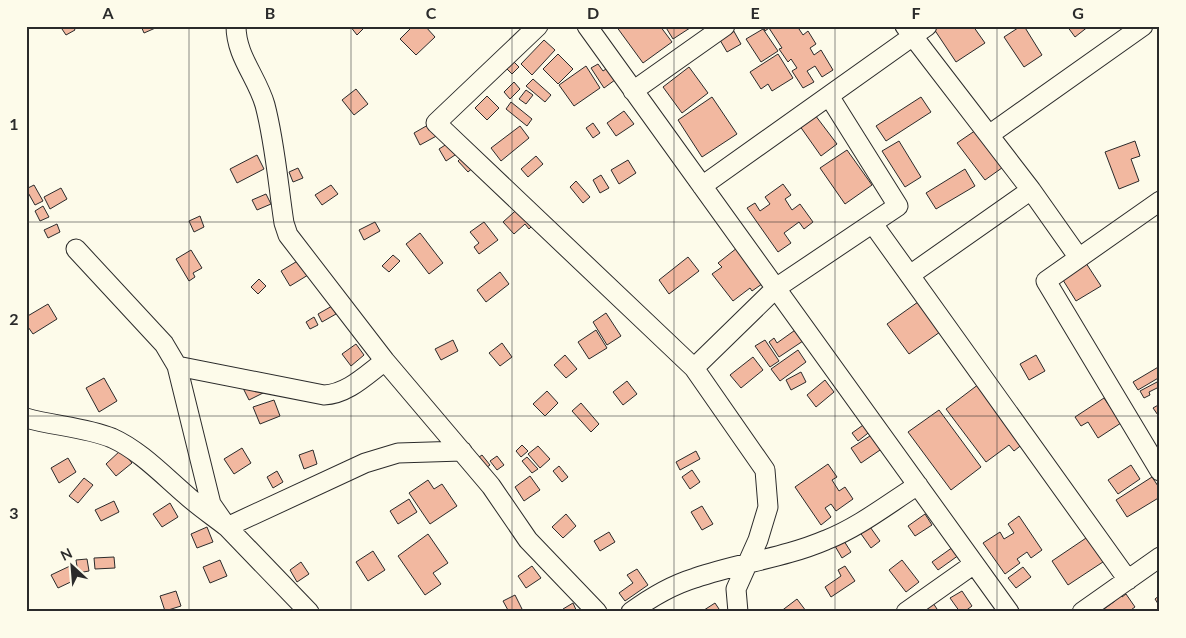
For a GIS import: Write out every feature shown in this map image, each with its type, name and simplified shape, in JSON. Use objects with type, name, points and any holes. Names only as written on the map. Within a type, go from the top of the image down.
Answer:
[{"type":"street","points":[[236,26],[240,54],[264,102],[270,126],[284,223],[288,235],[385,361],[491,486],[528,540],[597,612]]},
{"type":"street","points":[[538,26],[436,124],[694,368],[765,470],[768,507],[758,540],[736,589],[738,612]]},
{"type":"street","points":[[587,26],[1009,612]]},
{"type":"street","points":[[633,91],[725,26]]},
{"type":"street","points":[[989,135],[1143,26]]},
{"type":"street","points":[[702,186],[829,96],[915,30],[1079,258]]},
{"type":"street","points":[[694,368],[776,288],[898,206],[829,96]]},
{"type":"street","points":[[910,275],[1031,190]]},
{"type":"street","points":[[1160,201],[1046,281],[1160,471]]},
{"type":"street","points":[[873,224],[1128,580]]},
{"type":"street","points":[[76,249],[164,344],[177,366],[211,504],[227,527]]},
{"type":"street","points":[[177,366],[324,395],[344,391],[385,361]]},
{"type":"street","points":[[26,418],[112,438],[141,456],[185,495],[227,527],[309,612]]},
{"type":"street","points":[[227,527],[366,463],[398,453],[462,451]]},
{"type":"street","points":[[631,612],[652,598],[693,578],[828,540],[918,485]]},
{"type":"street","points":[[1082,612],[1160,557]]},
{"type":"street","points":[[906,612],[974,564]]},
{"type":"building","points":[[60,26],[73,26],[75,30],[66,35]]},
{"type":"building","points":[[141,26],[160,26],[144,33]]},
{"type":"building","points":[[350,26],[366,26],[357,35]]},
{"type":"building","points":[[413,26],[425,26],[435,37],[416,55],[400,39]]},
{"type":"building","points":[[616,26],[660,26],[672,42],[643,63]]},
{"type":"building","points":[[665,26],[693,26],[673,39]]},
{"type":"building","points":[[731,26],[741,44],[727,52],[717,35]]},
{"type":"building","points":[[763,26],[797,26],[803,35],[808,31],[816,44],[810,48],[814,55],[821,50],[833,70],[822,77],[815,66],[807,71],[814,82],[803,88],[792,71],[797,68],[791,59],[788,62],[779,49],[782,48],[769,28],[765,31]]},
{"type":"building","points":[[937,26],[973,26],[985,43],[956,62],[934,29]]},
{"type":"building","points":[[1024,26],[1042,55],[1024,67],[1004,37]]},
{"type":"building","points":[[1067,26],[1089,26],[1075,37]]},
{"type":"building","points":[[763,29],[778,51],[761,62],[746,39]]},
{"type":"building","points":[[544,40],[555,50],[532,75],[521,64]]},
{"type":"building","points":[[558,54],[573,69],[558,84],[543,69]]},
{"type":"building","points":[[778,54],[793,78],[772,91],[768,84],[761,89],[750,72]]},
{"type":"building","points":[[509,57],[519,67],[512,74],[502,64]]},
{"type":"building","points":[[598,64],[603,71],[612,65],[619,77],[604,88],[591,68]]},
{"type":"building","points":[[586,66],[600,88],[574,106],[559,85]]},
{"type":"building","points":[[689,67],[708,93],[682,113],[663,87]]},
{"type":"building","points":[[533,79],[551,95],[545,102],[526,86]]},
{"type":"building","points":[[514,82],[520,89],[510,99],[504,92]]},
{"type":"building","points":[[356,89],[368,104],[354,115],[342,100]]},
{"type":"building","points":[[526,90],[533,95],[526,104],[519,99]]},
{"type":"building","points":[[487,96],[499,108],[487,120],[475,108]]},
{"type":"building","points":[[712,97],[737,134],[702,157],[678,120]]},
{"type":"building","points":[[921,97],[931,112],[886,141],[876,126]]},
{"type":"building","points":[[511,102],[532,119],[527,126],[506,109]]},
{"type":"building","points":[[624,111],[634,124],[616,136],[607,123]]},
{"type":"building","points":[[812,111],[837,144],[821,156],[797,122]]},
{"type":"building","points":[[435,121],[442,133],[420,145],[414,133]]},
{"type":"building","points":[[593,123],[600,133],[593,138],[586,128]]},
{"type":"building","points":[[520,126],[529,138],[501,161],[491,148]]},
{"type":"building","points":[[979,128],[1006,165],[985,180],[957,143]]},
{"type":"building","points":[[899,141],[921,177],[905,187],[882,151]]},
{"type":"building","points":[[1135,141],[1140,156],[1131,159],[1139,181],[1119,189],[1105,152]]},
{"type":"building","points":[[450,142],[458,153],[446,161],[439,149]]},
{"type":"building","points":[[847,150],[872,185],[845,204],[820,168]]},
{"type":"building","points":[[465,154],[475,166],[468,172],[458,161]]},
{"type":"building","points":[[257,155],[264,169],[237,183],[230,169]]},
{"type":"building","points":[[536,156],[543,164],[528,177],[521,169]]},
{"type":"building","points":[[628,160],[636,173],[619,184],[611,170]]},
{"type":"building","points":[[298,168],[303,178],[293,182],[289,172]]},
{"type":"building","points":[[965,169],[975,186],[936,209],[926,193]]},
{"type":"building","points":[[601,175],[609,188],[600,193],[593,180]]},
{"type":"building","points":[[576,181],[590,197],[583,203],[570,187]]},
{"type":"building","points":[[783,184],[791,195],[785,199],[792,210],[800,204],[813,222],[804,229],[799,222],[784,233],[791,243],[778,252],[747,208],[755,203],[760,211],[770,204],[765,197]]},
{"type":"building","points":[[34,185],[43,201],[35,205],[26,189]]},
{"type":"building","points":[[331,185],[338,194],[322,205],[315,195]]},
{"type":"building","points":[[61,188],[67,199],[50,209],[44,197]]},
{"type":"building","points":[[266,194],[271,204],[257,210],[252,200]]},
{"type":"building","points":[[522,205],[537,221],[529,229],[525,224],[514,234],[503,222]]},
{"type":"building","points":[[43,206],[49,217],[40,221],[35,211]]},
{"type":"building","points":[[200,216],[204,227],[194,232],[189,221]]},
{"type":"building","points":[[375,222],[380,231],[364,240],[359,230]]},
{"type":"building","points":[[484,222],[498,240],[479,254],[474,247],[479,243],[470,232]]},
{"type":"building","points":[[57,224],[60,232],[48,238],[44,230]]},
{"type":"building","points":[[420,233],[443,263],[429,274],[406,244]]},
{"type":"building","points":[[742,244],[769,279],[752,291],[750,288],[733,301],[712,274],[722,267],[718,263]]},
{"type":"building","points":[[191,250],[202,268],[193,273],[195,277],[189,281],[176,259]]},
{"type":"building","points":[[393,255],[400,261],[389,272],[382,266]]},
{"type":"building","points":[[304,257],[313,272],[290,286],[281,271]]},
{"type":"building","points":[[688,257],[699,271],[669,294],[659,280]]},
{"type":"building","points":[[1082,257],[1101,286],[1076,301],[1058,272]]},
{"type":"building","points":[[500,272],[509,284],[486,302],[477,290]]},
{"type":"building","points":[[259,279],[266,286],[258,294],[251,287]]},
{"type":"building","points":[[918,302],[940,332],[909,354],[887,324]]},
{"type":"building","points":[[48,304],[57,319],[33,334],[26,324],[26,317]]},
{"type":"building","points":[[332,306],[336,314],[322,322],[318,314]]},
{"type":"building","points":[[606,313],[621,336],[607,345],[593,322]]},
{"type":"building","points":[[314,317],[318,325],[310,329],[306,322]]},
{"type":"building","points":[[798,328],[806,339],[779,357],[769,342],[774,338],[777,343]]},
{"type":"building","points":[[596,330],[607,348],[589,359],[578,342]]},
{"type":"building","points":[[453,340],[458,351],[441,360],[435,349]]},
{"type":"building","points":[[765,340],[779,361],[770,367],[755,346]]},
{"type":"building","points":[[502,343],[512,357],[500,366],[489,353]]},
{"type":"building","points":[[356,344],[364,355],[351,366],[342,354]]},
{"type":"building","points":[[798,350],[806,362],[780,381],[771,369]]},
{"type":"building","points":[[565,355],[577,369],[566,378],[554,365]]},
{"type":"building","points":[[1036,355],[1045,371],[1029,380],[1020,364]]},
{"type":"building","points":[[753,357],[763,370],[741,388],[730,375]]},
{"type":"building","points":[[1160,366],[1160,377],[1138,390],[1133,382]]},
{"type":"building","points":[[801,372],[806,382],[791,390],[786,380]]},
{"type":"building","points":[[104,378],[117,401],[99,412],[86,388]]},
{"type":"building","points":[[825,380],[834,392],[816,407],[807,395]]},
{"type":"building","points":[[627,381],[637,394],[623,405],[613,392]]},
{"type":"building","points":[[1157,382],[1159,387],[1149,392],[1150,395],[1144,398],[1140,391]]},
{"type":"building","points":[[979,384],[1024,443],[1014,451],[1009,445],[986,462],[946,409]]},
{"type":"building","points":[[243,388],[267,391],[249,400]]},
{"type":"building","points":[[547,391],[558,403],[545,416],[533,404]]},
{"type":"building","points":[[1104,398],[1121,423],[1098,438],[1088,422],[1081,426],[1075,417]]},
{"type":"building","points":[[274,400],[280,416],[260,424],[253,407]]},
{"type":"building","points":[[581,403],[599,424],[591,432],[572,411]]},
{"type":"building","points":[[1160,404],[1160,418],[1153,408]]},
{"type":"building","points":[[939,410],[981,467],[951,490],[908,432]]},
{"type":"building","points":[[866,423],[872,430],[858,441],[852,433]]},
{"type":"building","points":[[873,434],[883,448],[861,463],[851,448]]},
{"type":"building","points":[[522,445],[528,451],[521,457],[516,451]]},
{"type":"building","points":[[538,446],[550,459],[540,468],[528,454]]},
{"type":"building","points":[[242,448],[251,463],[234,474],[224,459]]},
{"type":"building","points":[[121,450],[132,463],[116,476],[106,464]]},
{"type":"building","points":[[313,450],[317,464],[304,469],[299,455]]},
{"type":"building","points":[[696,451],[700,459],[680,470],[676,462]]},
{"type":"building","points":[[482,455],[490,465],[480,472],[472,462]]},
{"type":"building","points":[[497,456],[504,465],[497,470],[490,461]]},
{"type":"building","points":[[527,457],[538,469],[532,473],[522,461]]},
{"type":"building","points":[[68,458],[76,472],[59,483],[51,468]]},
{"type":"building","points":[[828,464],[837,477],[832,480],[839,491],[845,487],[853,499],[836,511],[831,504],[825,508],[831,517],[821,525],[795,487]]},
{"type":"building","points":[[1131,465],[1140,479],[1118,494],[1108,480]]},
{"type":"building","points":[[559,466],[568,477],[562,482],[553,471]]},
{"type":"building","points":[[692,470],[700,482],[690,489],[682,477]]},
{"type":"building","points":[[277,471],[283,482],[273,488],[267,477]]},
{"type":"building","points":[[530,476],[540,490],[524,501],[515,487]]},
{"type":"building","points":[[1152,477],[1160,489],[1160,497],[1127,517],[1116,500]]},
{"type":"building","points":[[84,478],[93,485],[78,503],[69,496]]},
{"type":"building","points":[[428,480],[434,489],[442,484],[457,506],[430,524],[409,493]]},
{"type":"building","points":[[409,499],[417,512],[398,524],[390,511]]},
{"type":"building","points":[[114,501],[119,512],[101,521],[95,510]]},
{"type":"building","points":[[170,503],[178,517],[162,527],[153,514]]},
{"type":"building","points":[[702,506],[713,524],[702,530],[691,512]]},
{"type":"building","points":[[566,514],[576,526],[563,538],[552,527]]},
{"type":"building","points":[[925,514],[932,525],[915,536],[908,526]]},
{"type":"building","points":[[1019,516],[1042,550],[1031,558],[1027,552],[1017,559],[1020,563],[1005,574],[983,543],[1000,532],[1004,539],[1014,533],[1008,524]]},
{"type":"building","points":[[868,524],[880,541],[871,548],[859,531]]},
{"type":"building","points":[[207,527],[213,542],[197,548],[191,534]]},
{"type":"building","points":[[609,532],[615,542],[600,551],[594,541]]},
{"type":"building","points":[[428,534],[448,563],[433,573],[441,584],[425,595],[398,556]]},
{"type":"building","points":[[1092,534],[1109,558],[1068,585],[1052,561]]},
{"type":"building","points":[[844,541],[851,552],[842,558],[835,546]]},
{"type":"building","points":[[953,547],[959,555],[938,570],[932,562]]},
{"type":"building","points":[[373,551],[385,570],[368,581],[356,562]]},
{"type":"building","points":[[114,557],[115,568],[95,569],[94,558]]},
{"type":"building","points":[[87,559],[89,571],[78,573],[76,560]]},
{"type":"building","points":[[220,560],[227,576],[210,583],[203,567]]},
{"type":"building","points":[[902,560],[919,582],[906,592],[889,570]]},
{"type":"building","points":[[301,562],[309,574],[297,582],[290,570]]},
{"type":"building","points":[[70,566],[77,579],[58,588],[51,575]]},
{"type":"building","points":[[532,566],[541,578],[526,588],[518,576]]},
{"type":"building","points":[[845,566],[855,581],[831,597],[825,587],[841,576],[838,570]]},
{"type":"building","points":[[1023,567],[1031,577],[1016,588],[1008,578]]},
{"type":"building","points":[[637,569],[648,585],[625,601],[619,593],[633,583],[627,575]]},
{"type":"building","points":[[176,591],[181,606],[165,611],[160,596]]},
{"type":"building","points":[[962,591],[972,606],[964,612],[960,612],[950,598]]},
{"type":"building","points":[[1118,592],[1122,597],[1126,594],[1135,607],[1128,612],[1106,612],[1104,609],[1115,601],[1112,596]]},
{"type":"building","points":[[515,595],[522,609],[517,612],[509,612],[503,601]]},
{"type":"building","points":[[1160,595],[1160,607],[1155,599]]},
{"type":"building","points":[[797,599],[806,611],[780,612]]},
{"type":"building","points":[[573,603],[577,612],[565,612],[563,609]]},
{"type":"building","points":[[715,603],[721,612],[701,612]]},
{"type":"building","points":[[933,603],[939,612],[927,612],[926,609]]}]
